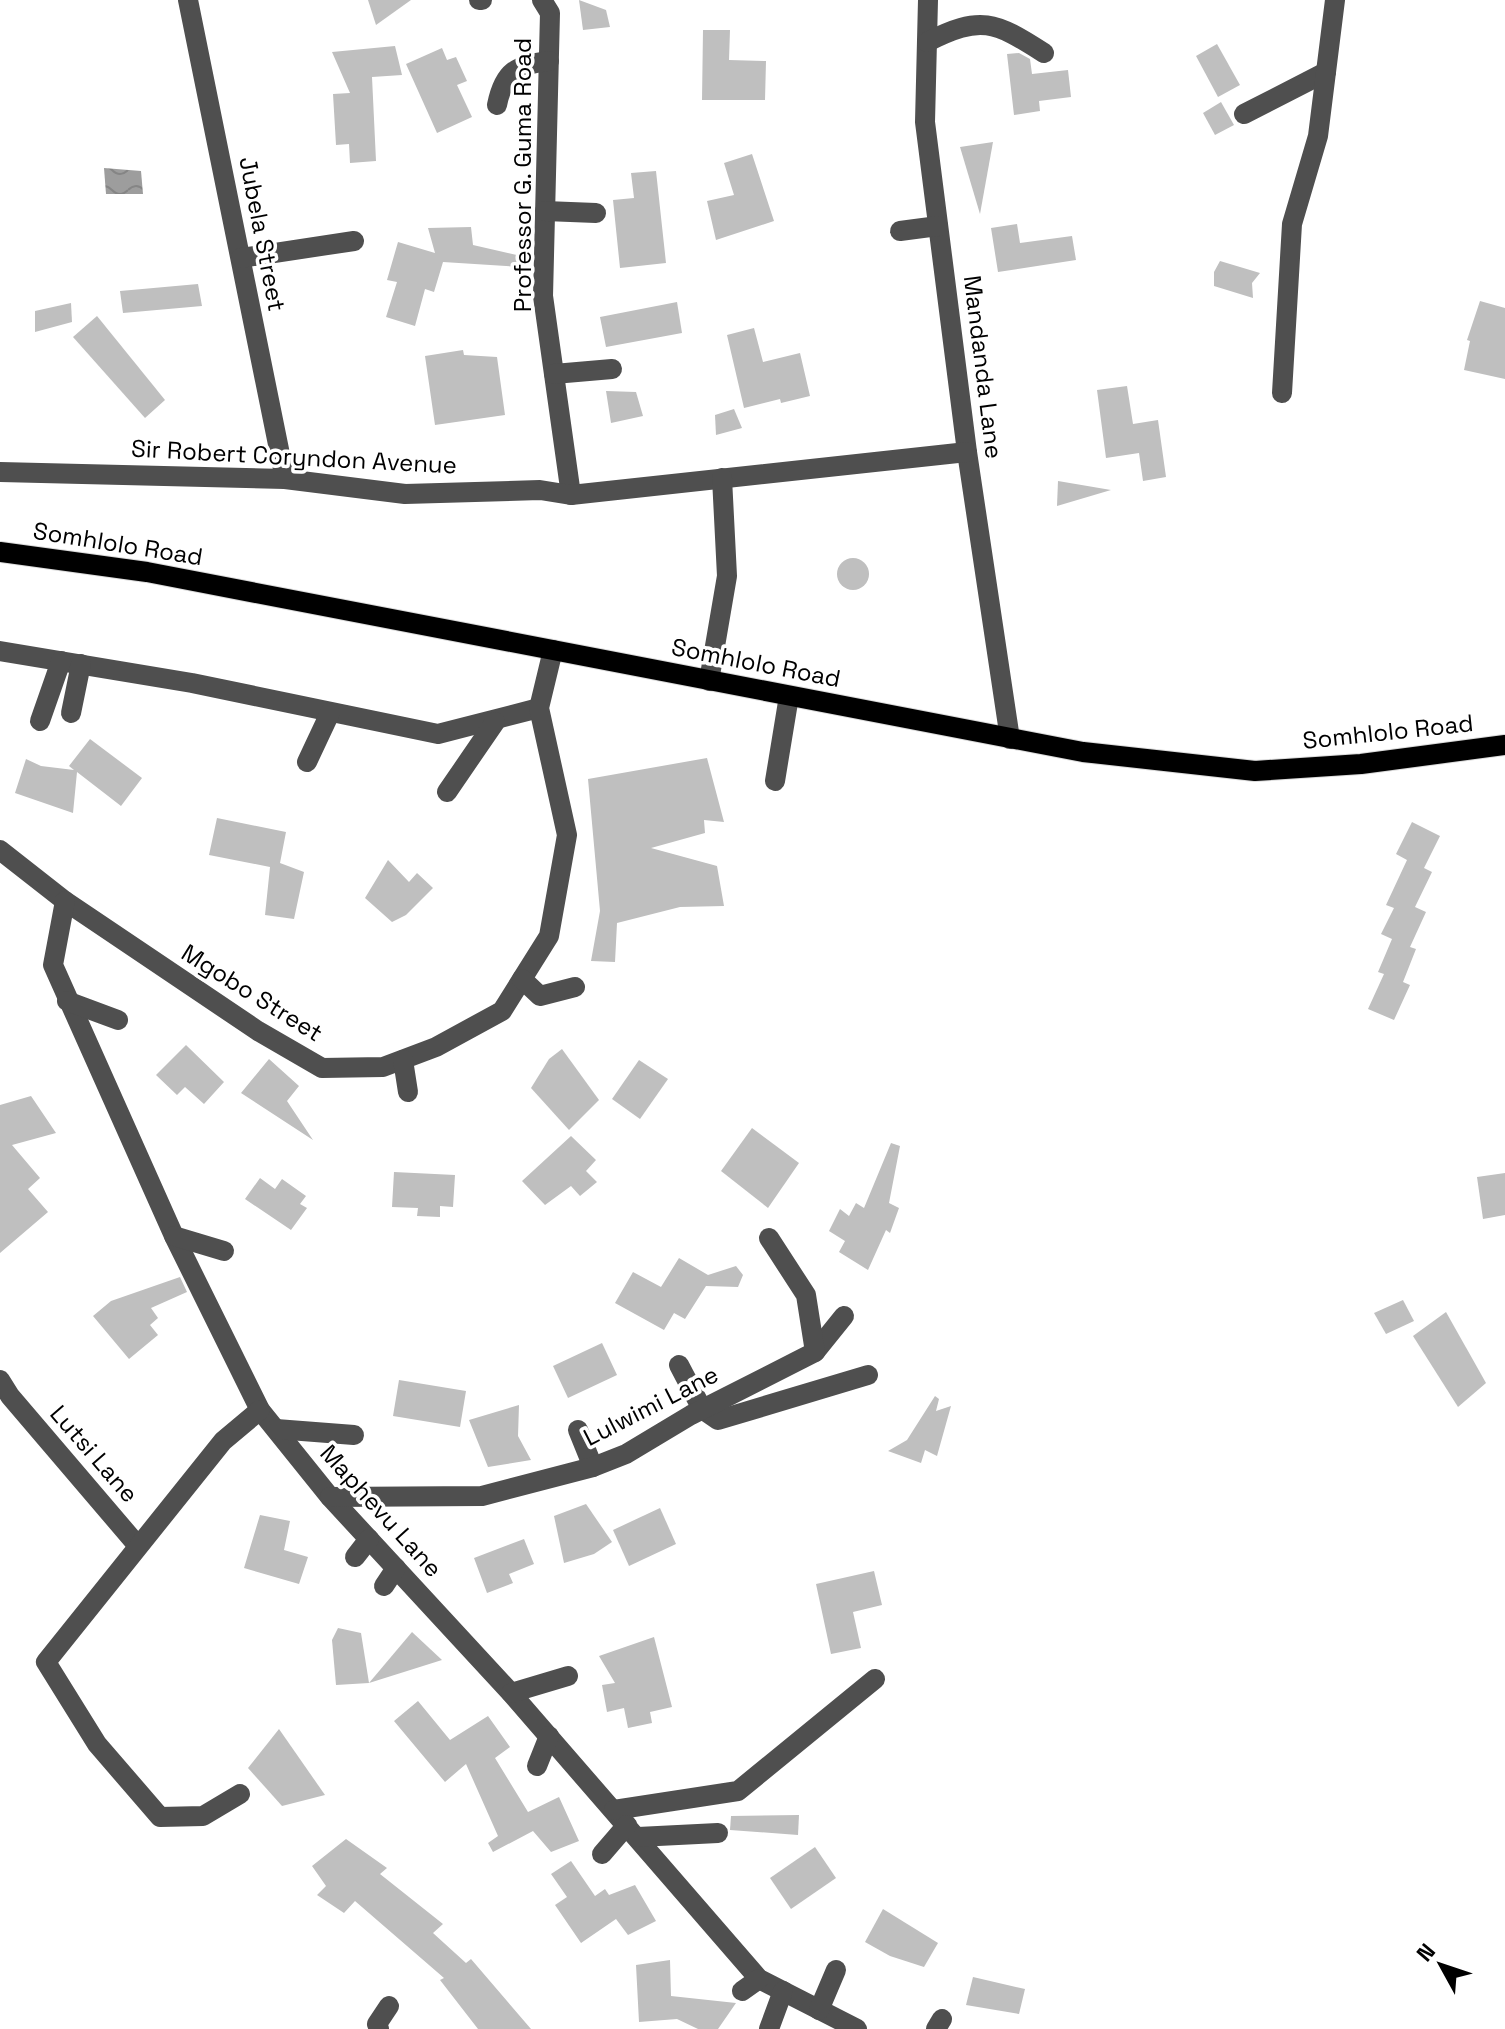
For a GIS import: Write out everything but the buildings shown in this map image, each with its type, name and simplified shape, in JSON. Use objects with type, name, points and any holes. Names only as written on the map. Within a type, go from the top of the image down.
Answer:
[{"type":"main road","name":"Somhlolo Road","points":[[0,552],[147,572],[1083,752],[1255,771],[1361,764],[1505,745]]},
{"type":"street","name":"Jubela Street","points":[[188,0],[285,479]]},
{"type":"street","name":"Professor G. Guma Road","points":[[542,0],[550,13],[543,296],[571,495]]},
{"type":"street","points":[[909,0],[928,6]]},
{"type":"street","points":[[1282,393],[1292,224],[1318,136],[1335,0]]},
{"type":"street","name":"Mandanda Lane","points":[[928,6],[925,122],[967,452],[1010,739]]},
{"type":"street","points":[[927,42],[959,26],[981,24],[1009,31],[1044,53]]},
{"type":"street","points":[[497,105],[501,84],[521,64],[549,61]]},
{"type":"street","points":[[1244,114],[1326,72]]},
{"type":"street","points":[[545,211],[596,213]]},
{"type":"street","points":[[900,231],[938,226]]},
{"type":"street","points":[[241,258],[354,241]]},
{"type":"street","points":[[554,374],[612,369]]},
{"type":"street","name":"Sir Robert Coryndon Avenue","points":[[0,472],[285,479],[405,494],[540,490],[571,495],[967,452]]},
{"type":"street","points":[[709,681],[727,576],[722,478]]},
{"type":"street","name":"Mgobo Street","points":[[0,850],[65,901],[258,1031],[322,1068],[383,1067],[403,1060],[436,1047],[502,1011],[549,936],[567,835],[539,708],[553,650]]},
{"type":"street","points":[[0,651],[192,683],[330,713],[363,716],[438,734],[495,722],[539,708]]},
{"type":"street","points":[[71,663],[71,713]]},
{"type":"street","points":[[40,721],[71,663]]},
{"type":"street","points":[[775,781],[789,696]]},
{"type":"street","points":[[307,762],[330,713]]},
{"type":"street","points":[[447,792],[495,722]]},
{"type":"street","name":"Maphevu Lane","points":[[65,901],[53,965],[174,1236],[260,1410],[330,1497],[511,1693],[759,1979],[857,2029]]},
{"type":"street","points":[[522,979],[540,996],[575,987]]},
{"type":"street","points":[[67,1001],[118,1020]]},
{"type":"street","points":[[403,1060],[408,1092]]},
{"type":"street","points":[[174,1236],[224,1251]]},
{"type":"street","points":[[769,1238],[806,1295],[815,1352]]},
{"type":"street","points":[[815,1352],[844,1316]]},
{"type":"street","name":"Lulwimi Lane","points":[[330,1497],[482,1496],[593,1467],[626,1454],[702,1409],[815,1352]]},
{"type":"street","points":[[679,1365],[702,1409],[718,1420],[868,1375]]},
{"type":"street","name":"Lutsi Lane","points":[[5,1388],[138,1546]]},
{"type":"street","points":[[240,1794],[203,1816],[160,1817],[97,1744],[46,1662],[223,1441],[260,1410]]},
{"type":"street","points":[[276,1429],[354,1435]]},
{"type":"street","points":[[578,1430],[593,1467]]},
{"type":"street","points":[[355,1557],[369,1539]]},
{"type":"street","points":[[384,1586],[396,1568]]},
{"type":"street","points":[[511,1693],[568,1676]]},
{"type":"street","points":[[602,1854],[626,1824],[738,1791],[875,1679]]},
{"type":"street","points":[[537,1766],[549,1736]]},
{"type":"street","points":[[626,1824],[718,1833]]},
{"type":"street","points":[[819,2010],[836,1970]]},
{"type":"street","points":[[742,1991],[759,1979]]},
{"type":"street","points":[[769,2029],[783,1991]]},
{"type":"street","points":[[379,2029],[377,2024],[389,2006]]},
{"type":"water","points":[[104,168],[141,171],[143,194],[106,194]]}]
